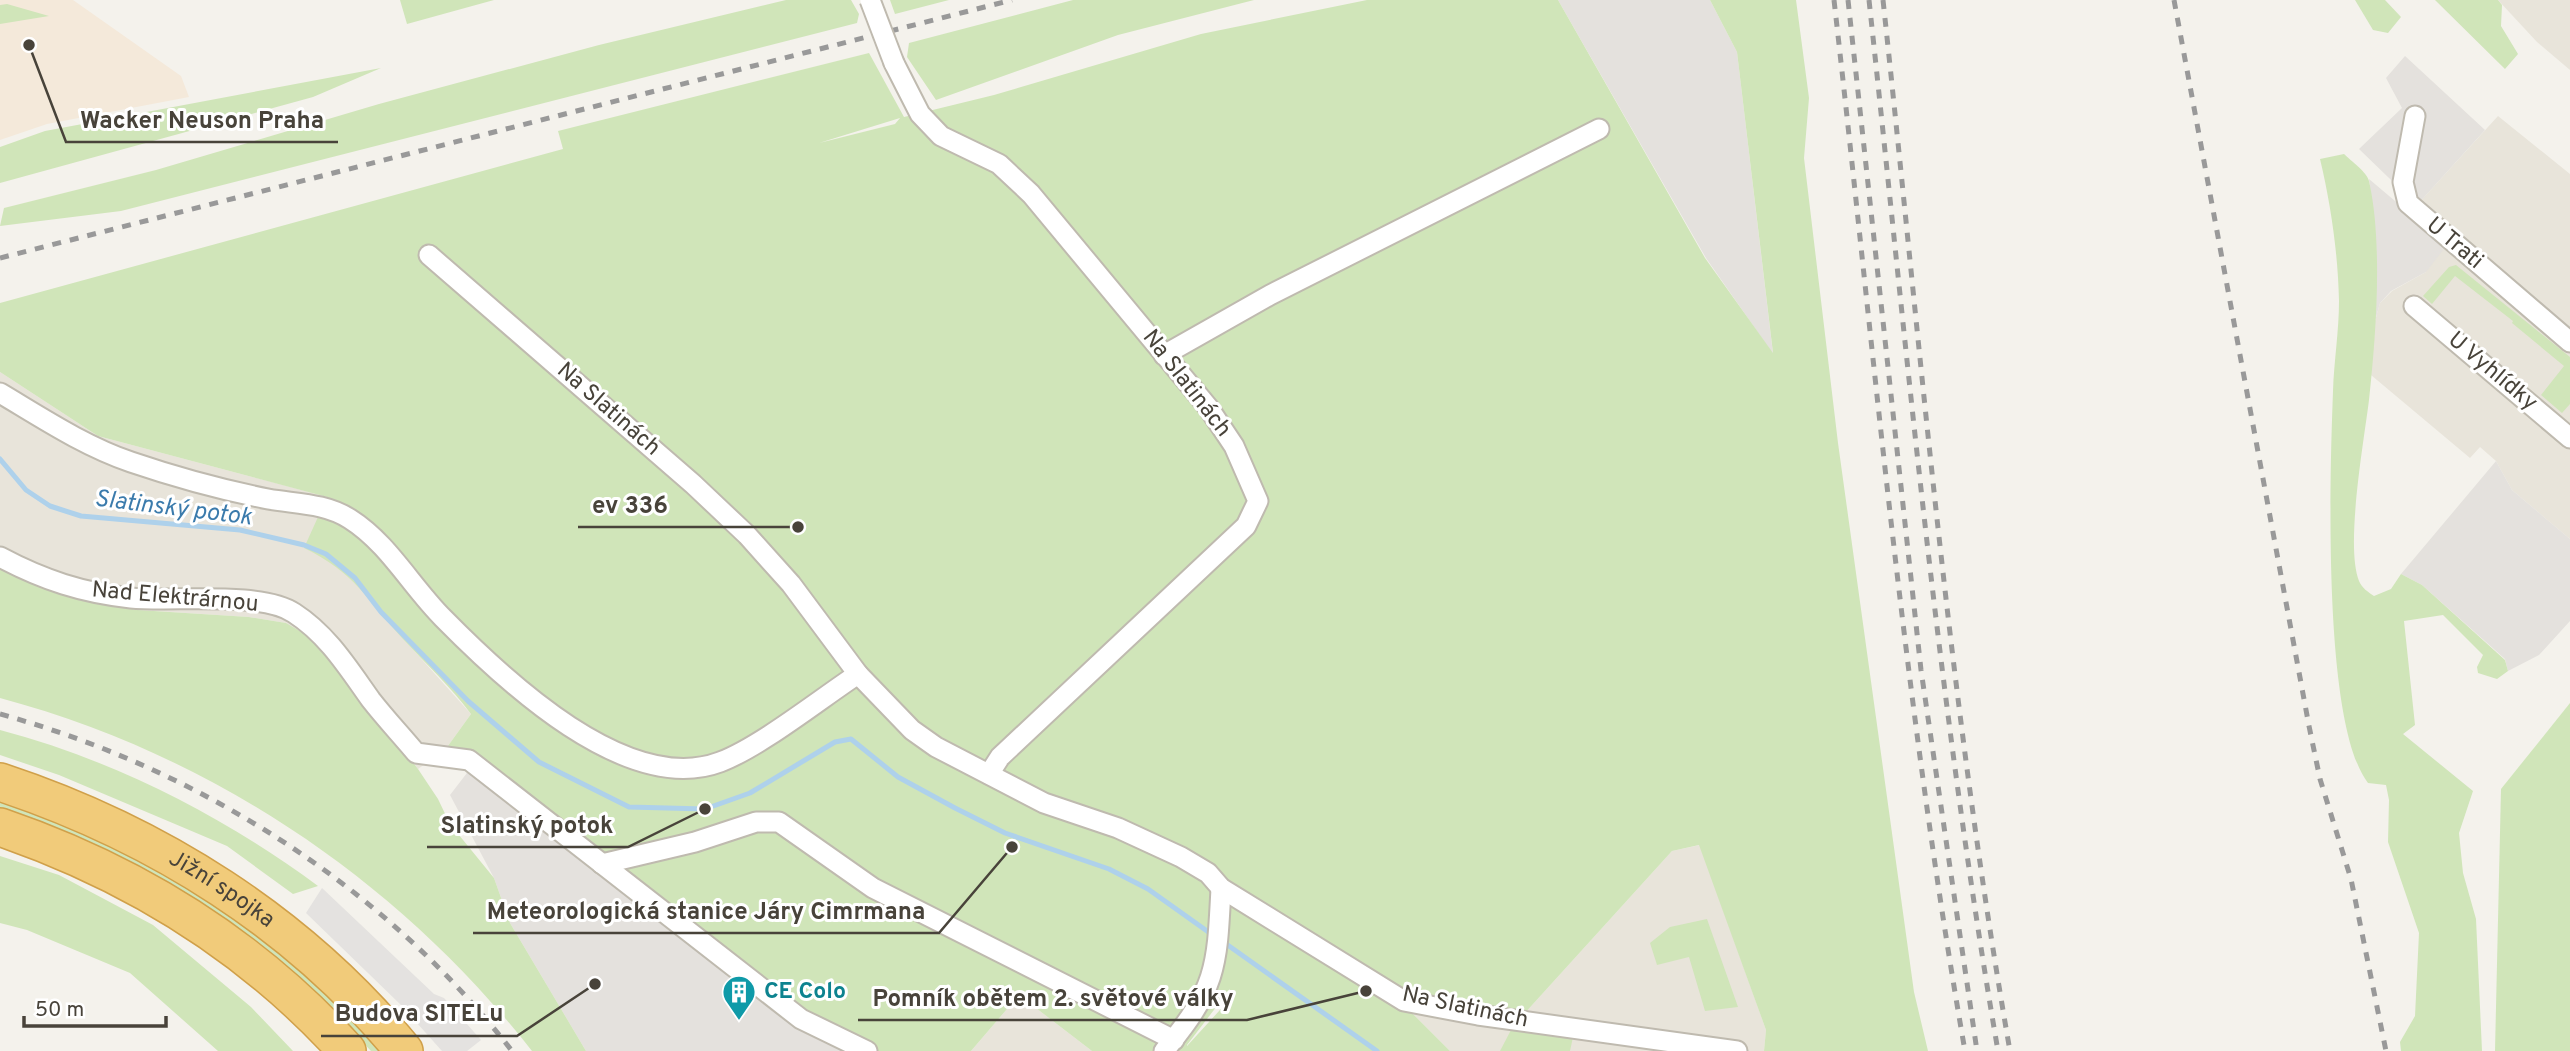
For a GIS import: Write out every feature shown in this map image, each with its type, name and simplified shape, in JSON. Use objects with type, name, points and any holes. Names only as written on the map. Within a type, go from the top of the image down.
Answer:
[{"type":"highway","name":"Jižní spojka","points":[[0,782],[118,829],[231,893],[325,967],[404,1051]]},
{"type":"highway","name":"Jižní spojka","points":[[0,827],[103,869],[177,909],[278,982],[347,1051]]},
{"type":"street","name":"Na Slatinách","points":[[870,0],[894,63],[920,114],[941,136],[999,164],[1031,194],[1208,407],[1234,446],[1258,502],[1246,526],[1000,757],[989,774]]},
{"type":"street","name":"U Trati","points":[[2415,116],[2403,182],[2408,203],[2570,342]]},
{"type":"street","points":[[1164,355],[1270,295],[1599,130]]},
{"type":"street","name":"Na Slatinách","points":[[429,255],[692,484],[747,536],[791,584],[858,674],[912,730],[936,747],[1044,803],[1159,846],[1208,873],[1221,888],[1404,1001],[1478,1015],[1737,1051]]},
{"type":"street","name":"U Vyhlídky","points":[[2414,306],[2570,438]]},
{"type":"street","points":[[0,393],[89,445],[130,462],[267,499],[331,509],[349,519],[373,535],[442,617],[497,669],[576,729],[636,762],[685,770],[723,761],[858,674]]},
{"type":"street","name":"Nad Elektrárnou","points":[[0,557],[37,576],[77,590],[132,598],[249,600],[292,611],[329,641],[416,753],[469,760],[802,1019],[867,1051]]},
{"type":"street","points":[[602,864],[695,842],[757,822],[779,822],[873,888],[1169,1045],[1206,992],[1217,949],[1221,888]]},
{"type":"shaded area","points":[[0,0],[73,0],[181,76],[189,97],[47,124],[0,140]]},
{"type":"shaded area","points":[[1558,0],[1710,0],[1737,52],[1773,354],[1706,258]]},
{"type":"shaded area","points":[[2498,0],[2570,0],[2570,70],[2537,42]]},
{"type":"shaded area","points":[[2405,56],[2485,130],[2417,205],[2359,149],[2402,108],[2386,78]]},
{"type":"shaded area","points":[[2498,116],[2570,174],[2570,539],[2512,490],[2496,461],[2480,447],[2470,458],[2371,375],[2375,321],[2380,303],[2392,291],[2426,272],[2417,205]]},
{"type":"shaded area","points":[[2369,179],[2447,245],[2426,272],[2391,291],[2380,303],[2375,321],[2374,221]]},
{"type":"shaded area","points":[[0,372],[98,436],[328,497],[305,548],[327,559],[359,584],[380,613],[471,714],[445,750],[418,769],[373,708],[286,623],[249,617],[138,610],[60,594],[0,568]]},
{"type":"shaded area","points":[[2496,461],[2512,490],[2570,539],[2570,621],[2539,655],[2508,671],[2505,659],[2422,585],[2401,574]]},
{"type":"shaded area","points":[[470,769],[853,1051],[586,1051],[510,923],[494,878],[450,795]]},
{"type":"shaded area","points":[[1700,845],[1766,1030],[1764,1051],[1450,1051],[1408,1009],[1523,1015],[1672,851]]},
{"type":"shaded area","points":[[322,888],[434,994],[444,998],[481,1040],[467,1051],[442,1051],[400,1004],[306,913]]},
{"type":"shaded area","points":[[1019,995],[1092,1051],[971,1051]]},
{"type":"green space","points":[[400,0],[494,0],[407,24]]},
{"type":"green space","points":[[786,0],[851,0],[859,14],[857,23],[121,211],[0,226],[4,208],[156,170],[379,104],[599,45]]},
{"type":"green space","points":[[890,0],[949,0],[895,14]]},
{"type":"green space","points":[[1073,0],[1254,0],[1118,35],[936,100],[907,57],[909,43]]},
{"type":"green space","points":[[1367,0],[1558,0],[1705,258],[1773,353],[1737,52],[1710,0],[1796,0],[1809,98],[1804,158],[1838,443],[1914,992],[1928,1051],[1764,1051],[1766,1030],[1699,845],[1672,851],[1523,1015],[1408,1009],[1450,1051],[1092,1051],[1019,995],[971,1051],[853,1051],[445,750],[471,714],[359,587],[321,557],[304,548],[327,497],[98,436],[0,372],[0,303],[563,149],[558,131],[869,53],[904,117],[994,95],[1201,34]],"holes":[[[900,118],[895,124],[819,143]],[[1230,989],[1230,999],[1187,1046],[1187,1045]]]},
{"type":"green space","points":[[2355,0],[2385,0],[2401,17],[2388,33],[2373,30]]},
{"type":"green space","points":[[2435,0],[2498,0],[2502,5],[2501,26],[2518,54],[2505,69]]},
{"type":"green space","points":[[7,4],[49,16],[0,24],[0,5]]},
{"type":"green space","points":[[381,68],[313,97],[0,183],[0,147],[45,131]]},
{"type":"green space","points":[[2344,154],[2368,178],[2376,232],[2376,319],[2372,375],[2355,519],[2355,565],[2359,581],[2363,588],[2374,596],[2391,589],[2401,574],[2422,585],[2505,660],[2508,671],[2497,679],[2478,673],[2477,667],[2483,655],[2443,615],[2404,621],[2415,725],[2403,734],[2473,791],[2459,833],[2463,873],[2476,919],[2482,1051],[2401,1051],[2400,1042],[2415,1016],[2419,933],[2388,842],[2389,800],[2386,785],[2368,783],[2353,752],[2343,708],[2336,654],[2331,536],[2338,283],[2333,230],[2320,159]]},
{"type":"green space","points":[[2456,265],[2570,357],[2570,404],[2562,413],[2541,395],[2564,366],[2512,323],[2513,321],[2455,276],[2432,304],[2423,296],[2449,267]]},
{"type":"green space","points":[[0,568],[60,594],[138,610],[249,617],[286,623],[322,644],[418,769],[438,799],[450,824],[494,878],[510,923],[586,1051],[532,1051],[479,989],[422,932],[360,879],[294,831],[225,789],[153,753],[78,722],[0,698]]},
{"type":"green space","points":[[2570,703],[2570,1051],[2495,1051],[2501,789]]},
{"type":"green space","points":[[0,730],[84,757],[166,793],[244,836],[318,886],[293,894],[227,846],[59,775],[0,755]]},
{"type":"green space","points":[[0,799],[62,821],[186,882],[299,967],[383,1051],[371,1051],[330,1008],[288,970],[202,905],[107,853],[0,809]]},
{"type":"green space","points":[[0,856],[59,875],[153,925],[251,1007],[293,1051],[218,1051],[130,973],[27,930],[0,923]]},
{"type":"green space","points":[[1707,919],[1738,1007],[1705,1011],[1689,957],[1657,965],[1650,943],[1670,927]]},
{"type":"green space","points":[[1511,1030],[1573,1037],[1570,1051],[1500,1051]]},
{"type":"waterway","name":"Slatinský potok","points":[[0,459],[26,490],[50,506],[81,516],[240,530],[304,545],[326,554],[355,578],[381,612],[468,701],[539,762],[629,807],[705,809],[750,793],[835,742],[851,739],[898,777],[955,808],[1005,833],[1109,869],[1148,889],[1214,936]]},
{"type":"waterway","name":"Slatinský potok","points":[[1222,941],[1377,1051]]},
{"type":"railway","points":[[0,258],[1012,0]]},
{"type":"railway","points":[[1834,0],[1907,658],[1943,920],[1965,1051]]},
{"type":"railway","points":[[1848,0],[1921,670],[1977,1051]]},
{"type":"railway","points":[[1869,0],[1941,658],[1998,1051]]},
{"type":"railway","points":[[1883,0],[1953,658],[2010,1051]]},
{"type":"railway","points":[[2174,0],[2309,726],[2320,779],[2351,879],[2386,1051]]},
{"type":"railway","points":[[0,714],[74,738],[146,767],[216,802],[283,842],[347,887],[406,937],[462,992],[512,1051]]},
{"type":"place","name":"Wacker Neuson Praha","points":[[29,45]]},
{"type":"place","name":"ev 336","points":[[798,527]]},
{"type":"place","name":"Slatinský potok","points":[[705,809]]},
{"type":"place","name":"Meteorologická stanice Járy Cimrmana","points":[[1012,847]]},
{"type":"place","name":"Budova SITELu","points":[[595,984]]},
{"type":"place","name":"Pomník obětem 2. světové války","points":[[1366,991]]},
{"type":"place","name":"CE Colo","points":[[739,1022]]}]
